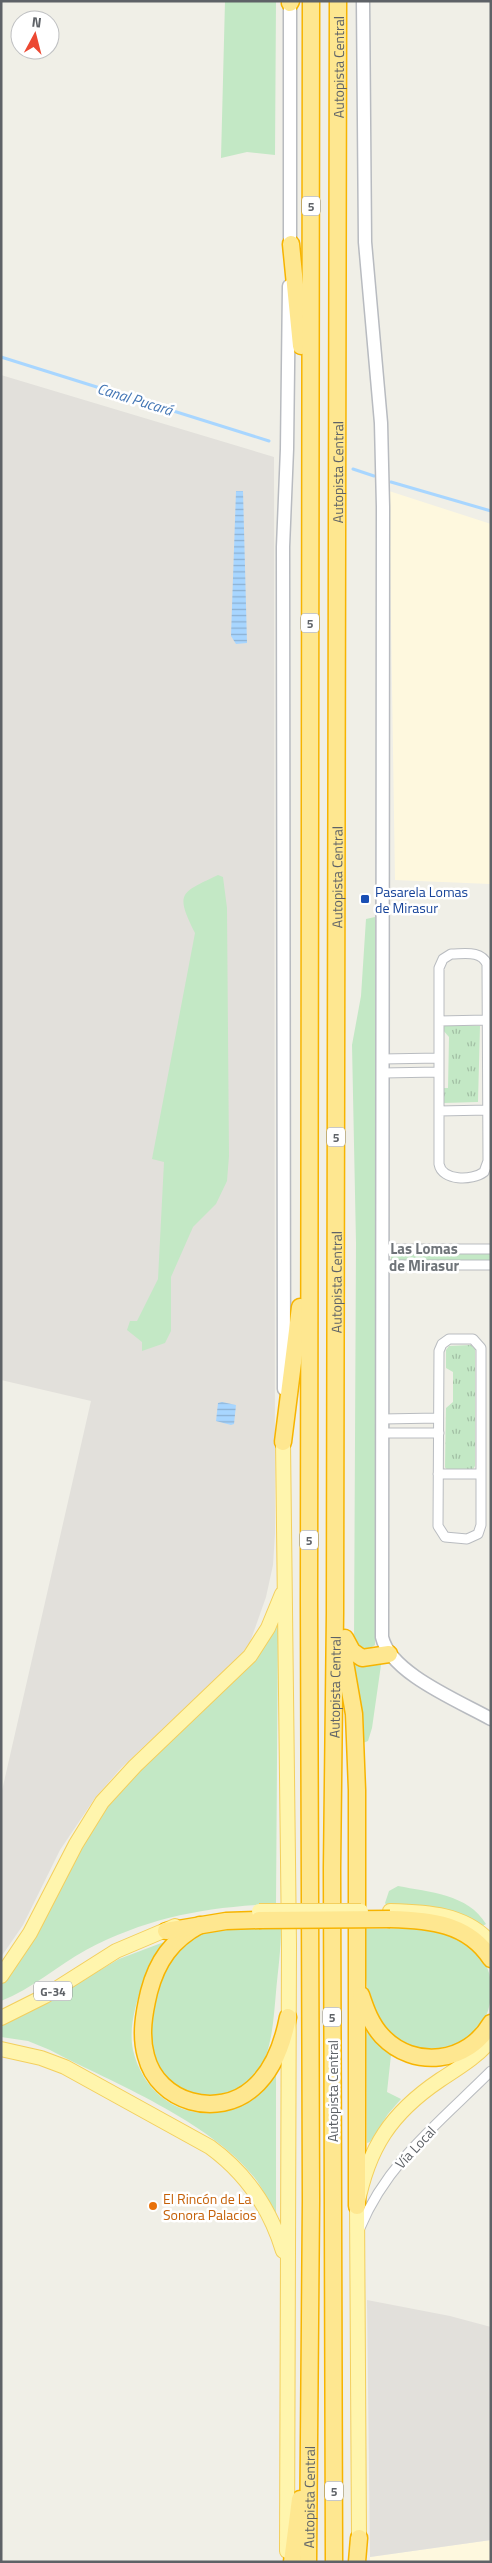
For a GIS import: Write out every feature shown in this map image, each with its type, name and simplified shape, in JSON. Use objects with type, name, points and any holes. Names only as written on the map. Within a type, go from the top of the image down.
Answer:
[{"type":"highway","name":"Autopista Central","points":[[308,2562],[311,2083],[311,1]]},
{"type":"highway","name":"Autopista Central","points":[[334,2562],[332,1841],[335,1614],[338,1]]},
{"type":"highway","points":[[291,244],[303,369],[311,412]]},
{"type":"highway","points":[[283,1442],[310,1212]]},
{"type":"highway","points":[[335,1614],[344,1636],[355,1655],[366,1659],[389,1654]]},
{"type":"highway","points":[[335,1614],[349,1682],[355,1730],[358,1981],[357,2206]]},
{"type":"highway","points":[[166,1931],[259,1915],[390,1915],[455,1928],[473,1938],[491,1959]]},
{"type":"highway","points":[[200,1925],[178,1939],[166,1952],[150,1988],[143,2038],[146,2058],[157,2079],[179,2097],[196,2103],[223,2103],[240,2097],[258,2084],[273,2062],[284,2036],[288,2017]]},
{"type":"highway","points":[[358,1981],[369,2018],[378,2030],[398,2048],[414,2055],[436,2058],[456,2054],[476,2043],[491,2023]]},
{"type":"highway","points":[[292,2562],[308,2435]]},
{"type":"highway","points":[[358,2562],[359,2538]]},
{"type":"main road","points":[[283,1442],[288,2017],[287,2562]]},
{"type":"main road","points":[[1,1976],[26,1941],[76,1844],[102,1802],[123,1778],[234,1672],[255,1649],[273,1618],[285,1581]]},
{"type":"main road","points":[[390,1915],[433,1913],[456,1919],[474,1928],[491,1943]]},
{"type":"main road","points":[[166,1931],[200,1918],[259,1915]]},
{"type":"main road","name":"G-34","points":[[1,2018],[45,1996],[116,1951],[166,1931]]},
{"type":"main road","points":[[359,2538],[357,2206],[368,2163],[396,2117],[416,2097],[474,2056],[491,2040]]},
{"type":"main road","points":[[1,2049],[41,2058],[65,2067],[200,2140],[221,2155],[240,2172],[263,2203],[280,2239],[288,2266]]},
{"type":"street","points":[[363,1],[365,234],[383,468],[382,1631],[383,1643],[389,1654],[413,1676],[491,1719]]},
{"type":"street","points":[[283,1442],[283,566],[291,244],[291,2]]},
{"type":"street","points":[[451,954],[476,954],[486,961],[487,1020],[488,1166],[484,1172],[474,1177],[448,1176],[440,1170],[439,1021],[440,965],[443,959],[451,954]]},
{"type":"street","points":[[439,1021],[487,1020]]},
{"type":"street","points":[[382,1058],[439,1058]]},
{"type":"street","points":[[382,1073],[439,1072]]},
{"type":"street","points":[[439,1111],[488,1110]]},
{"type":"street","points":[[383,1248],[491,1249]]},
{"type":"street","points":[[382,1266],[491,1265]]},
{"type":"street","points":[[449,1339],[473,1339],[478,1343],[481,1352],[481,1474],[480,1531],[471,1538],[445,1537],[439,1530],[439,1433],[440,1347],[449,1339]]},
{"type":"street","points":[[382,1419],[438,1418]]},
{"type":"street","points":[[382,1433],[439,1433]]},
{"type":"street","points":[[438,1474],[481,1474]]},
{"type":"street","name":"Vía Local","points":[[357,2235],[372,2201],[398,2164],[491,2071]]},
{"type":"shaded area","points":[[1,375],[274,457],[275,1533],[273,1565],[266,1597],[248,1648],[121,1768],[95,1798],[60,1850],[23,1925],[1,1957],[1,1795],[91,1401],[1,1380]]},
{"type":"shaded area","points":[[389,491],[491,524],[490,884],[395,880]]},
{"type":"shaded area","points":[[367,2300],[450,2316],[491,2327],[491,2540],[370,2557]]},
{"type":"shaded area","points":[[491,2540],[491,2562],[370,2562],[370,2557]]},
{"type":"green space","points":[[225,1],[276,1],[275,155],[247,152],[221,158]]},
{"type":"green space","points":[[218,875],[223,877],[227,908],[229,1156],[227,1181],[216,1204],[193,1227],[171,1277],[171,1331],[165,1343],[142,1351],[142,1342],[127,1330],[130,1321],[137,1321],[158,1279],[164,1162],[152,1159],[195,933],[183,902],[189,891]]},
{"type":"green space","points":[[375,917],[375,1645],[367,1650],[359,1649],[354,1642],[356,1243],[352,1045],[361,996],[366,919]]},
{"type":"green space","points":[[444,1025],[480,1026],[478,1102],[443,1103],[442,1088],[448,1088],[449,1037],[442,1029]]},
{"type":"green space","points":[[391,1253],[491,1253],[491,1261],[391,1262]]},
{"type":"green space","points":[[471,1345],[475,1349],[475,1466],[472,1471],[448,1471],[445,1467],[446,1408],[453,1402],[453,1372],[446,1368],[446,1350],[449,1346]]},
{"type":"green space","points":[[278,1620],[276,1904],[202,1911],[132,1929],[75,1956],[34,1984],[1,2001],[1,1981],[101,1810]]},
{"type":"green space","points":[[352,1658],[364,1663],[381,1665],[372,1728],[368,1741],[363,1743]]},
{"type":"green space","points":[[398,1886],[435,1893],[458,1900],[469,1906],[486,1924],[481,1927],[388,1908],[385,1903],[389,1891]]},
{"type":"green space","points":[[218,1926],[281,1928],[279,1960],[270,2042],[258,2072],[248,2083],[234,2091],[216,2096],[203,2096],[177,2088],[167,2080],[158,2067],[153,2052],[152,2016],[161,1980],[176,1952],[190,1939]]},
{"type":"green space","points":[[414,1928],[447,1932],[465,1942],[477,1953],[484,1961],[488,1970],[491,1990],[487,2014],[477,2032],[461,2044],[443,2050],[423,2050],[404,2044],[387,2031],[370,2002],[366,1982],[366,1929]]},
{"type":"green space","points":[[164,1942],[151,1965],[139,1994],[132,2023],[133,2050],[140,2070],[151,2087],[165,2100],[182,2109],[200,2113],[219,2112],[238,2107],[260,2094],[276,2072],[276,2217],[254,2177],[235,2157],[212,2138],[159,2105],[50,2050],[28,2041],[1,2037],[1,2023],[44,2003],[119,1959]]},
{"type":"green space","points":[[366,2031],[391,2055],[387,2092],[401,2099],[388,2114],[370,2142],[367,2143]]},
{"type":"water","points":[[236,491],[243,491],[247,643],[236,644],[231,636]]},
{"type":"water","points":[[218,1403],[236,1405],[234,1424],[216,1421]]},
{"type":"waterway","name":"Canal Pucará","points":[[1,357],[269,441]]},
{"type":"waterway","name":"Canal Pucará","points":[[353,469],[374,476]]},
{"type":"waterway","name":"Canal Pucará","points":[[391,482],[491,511]]},
{"type":"place","name":"Pasarela Lomas de Mirasur","points":[[365,899]]},
{"type":"place","name":"El Rincón de La Sonora Palacios","points":[[153,2206]]},
{"type":"district","name":"Las Lomas de Mirasur","points":[[424,1256]]}]
